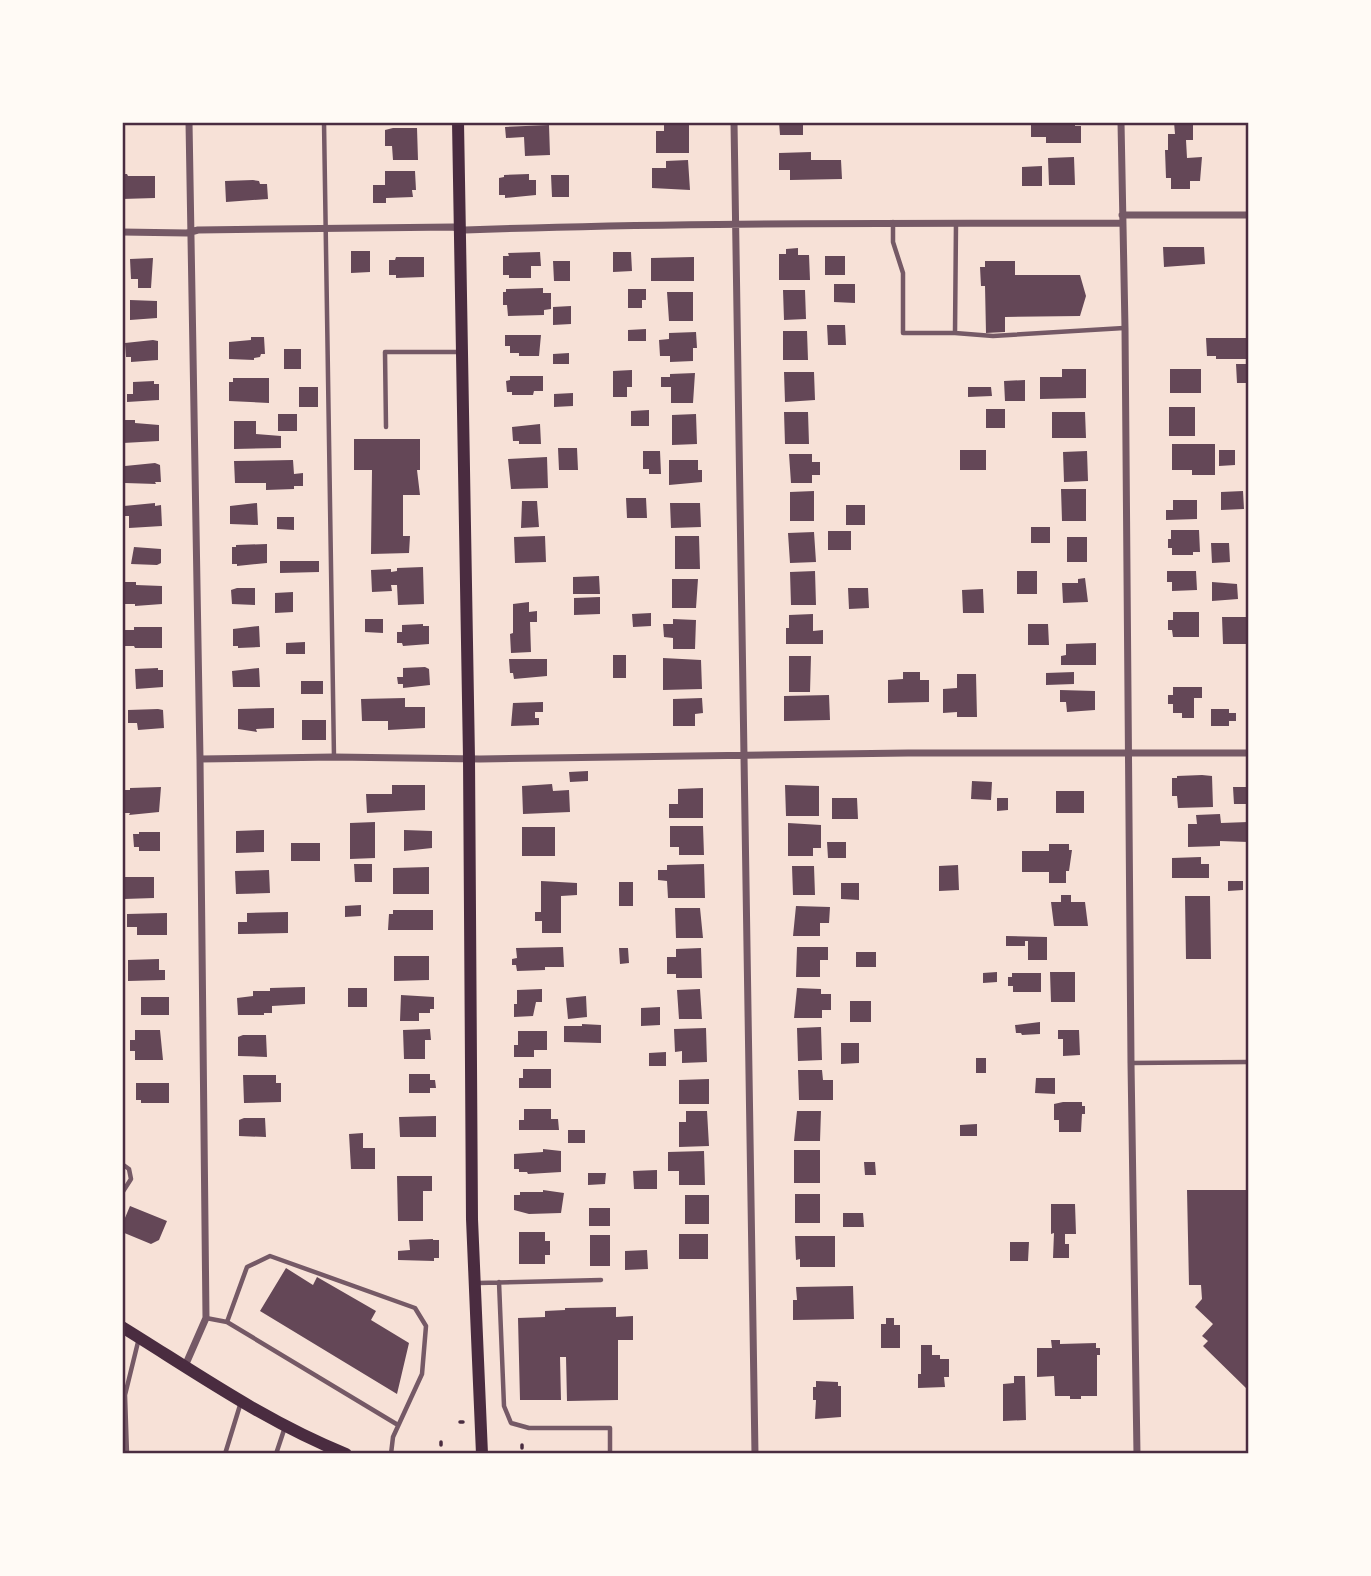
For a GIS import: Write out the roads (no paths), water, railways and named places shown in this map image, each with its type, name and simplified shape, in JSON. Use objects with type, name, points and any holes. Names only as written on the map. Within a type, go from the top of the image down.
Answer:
[{"type":"main road","points":[[458,122],[469,758],[474,1283],[482,1454]]},
{"type":"main road","points":[[122,1327],[285,1426],[346,1454]]},
{"type":"street","points":[[185,1366],[206,1318],[189,122]]},
{"type":"street","points":[[734,122],[755,1454]]},
{"type":"street","points":[[1121,122],[1130,1063],[1137,1454]]},
{"type":"street","points":[[122,232],[325,227],[465,230],[636,224],[956,223],[1248,215]]},
{"type":"street","points":[[200,759],[1248,753]]},
{"type":"lane","points":[[324,122],[334,757]]},
{"type":"lane","points":[[893,222],[893,242],[903,274],[903,332],[993,336],[1125,328]]},
{"type":"lane","points":[[956,223],[956,334]]},
{"type":"lane","points":[[386,427],[385,352],[461,352]]},
{"type":"lane","points":[[1130,1063],[1248,1062]]},
{"type":"lane","points":[[122,1164],[129,1169],[131,1180],[122,1193]]},
{"type":"lane","points":[[226,1322],[247,1267],[270,1256],[415,1308],[426,1326],[422,1374],[393,1437],[391,1454]]},
{"type":"lane","points":[[474,1283],[601,1280]]},
{"type":"lane","points":[[499,1282],[504,1406],[511,1423],[529,1428],[610,1427],[610,1454]]},
{"type":"lane","points":[[206,1318],[226,1322],[398,1425]]},
{"type":"lane","points":[[127,1454],[125,1395],[140,1338]]},
{"type":"lane","points":[[225,1454],[241,1401]]},
{"type":"lane","points":[[275,1454],[285,1426]]}]
